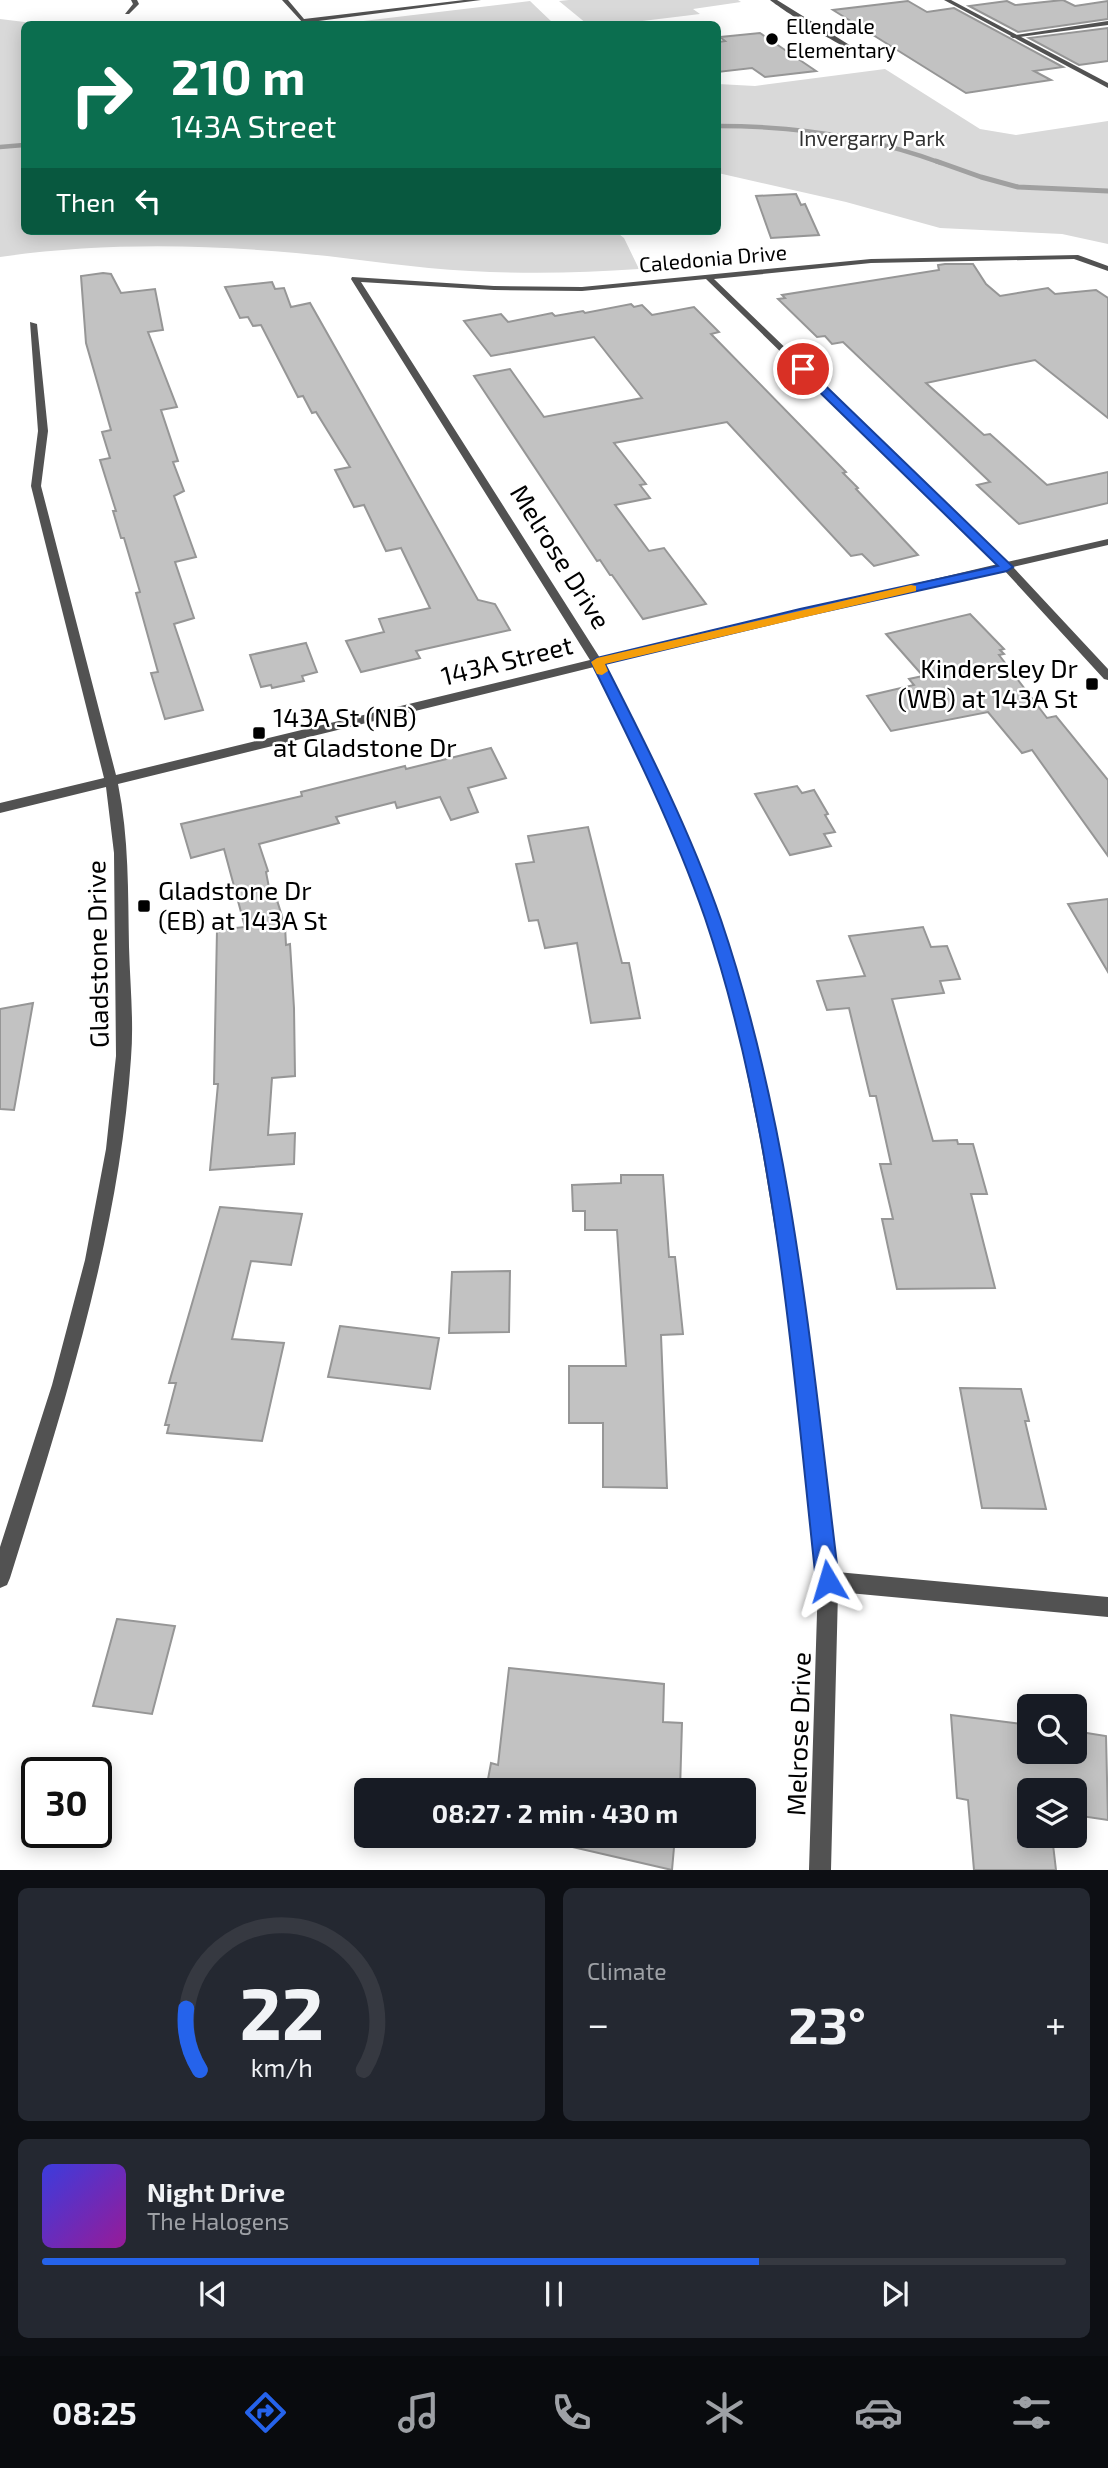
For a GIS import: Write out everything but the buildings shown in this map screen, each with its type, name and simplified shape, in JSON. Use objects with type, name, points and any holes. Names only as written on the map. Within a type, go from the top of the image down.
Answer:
[{"type":"street","points":[[127,13],[136,4],[134,0]]},
{"type":"street","points":[[285,0],[303,21],[478,0]]},
{"type":"street","points":[[773,0],[875,60]]},
{"type":"street","points":[[947,0],[1108,86]]},
{"type":"street","points":[[1013,36],[1108,23]]},
{"type":"street","name":"Caledonia Drive","points":[[355,279],[494,288],[582,289],[871,261],[1075,257],[1108,269]]},
{"type":"street","points":[[708,277],[1007,567],[1108,676]]},
{"type":"street","name":"Melrose Drive","points":[[355,279],[597,662],[666,798],[713,919],[744,1023],[769,1144],[794,1290],[828,1581],[820,1870]]},
{"type":"street","name":"Gladstone Drive","points":[[0,1578],[61,1385],[93,1260],[114,1149],[124,1056],[121,853],[113,781],[36,486],[43,431],[33,324]]},
{"type":"street","name":"143A Street","points":[[0,808],[800,613],[1108,542]]},
{"type":"street","points":[[828,1581],[1108,1606]]},
{"type":"green space","points":[[530,1],[551,21],[363,21]]},
{"type":"green space","points":[[559,1],[741,2],[693,9],[700,14],[643,21],[583,21]]},
{"type":"green space","points":[[0,19],[21,22],[21,235],[620,235],[639,269],[512,273],[426,268],[296,253],[148,246],[73,249],[0,257]]},
{"type":"green space","name":"Invergarry Park","points":[[885,69],[980,129],[1016,135],[1108,121],[1108,244],[1062,234],[940,228],[846,202],[721,174],[721,84],[755,86]]},
{"type":"waterway","points":[[721,126],[831,134],[886,146],[941,163]]},
{"type":"waterway","points":[[0,147],[21,145]]},
{"type":"waterway","points":[[936,161],[1018,187],[1108,191]]},
{"type":"slow traffic","points":[[602,671],[597,662],[911,588]]},
{"type":"place","name":"Ellendale Elementary","points":[[772,39]]},
{"type":"place","name":"Kindersley Dr (WB) at 143A St","points":[[1092,684]]},
{"type":"place","name":"143A St (NB) at Gladstone Dr","points":[[259,733]]},
{"type":"place","name":"Gladstone Dr (EB) at 143A St","points":[[144,906]]},
{"type":"route","points":[[803,369],[1007,567],[597,662],[666,798],[713,919],[744,1023],[769,1144],[794,1290],[828,1581]]}]
